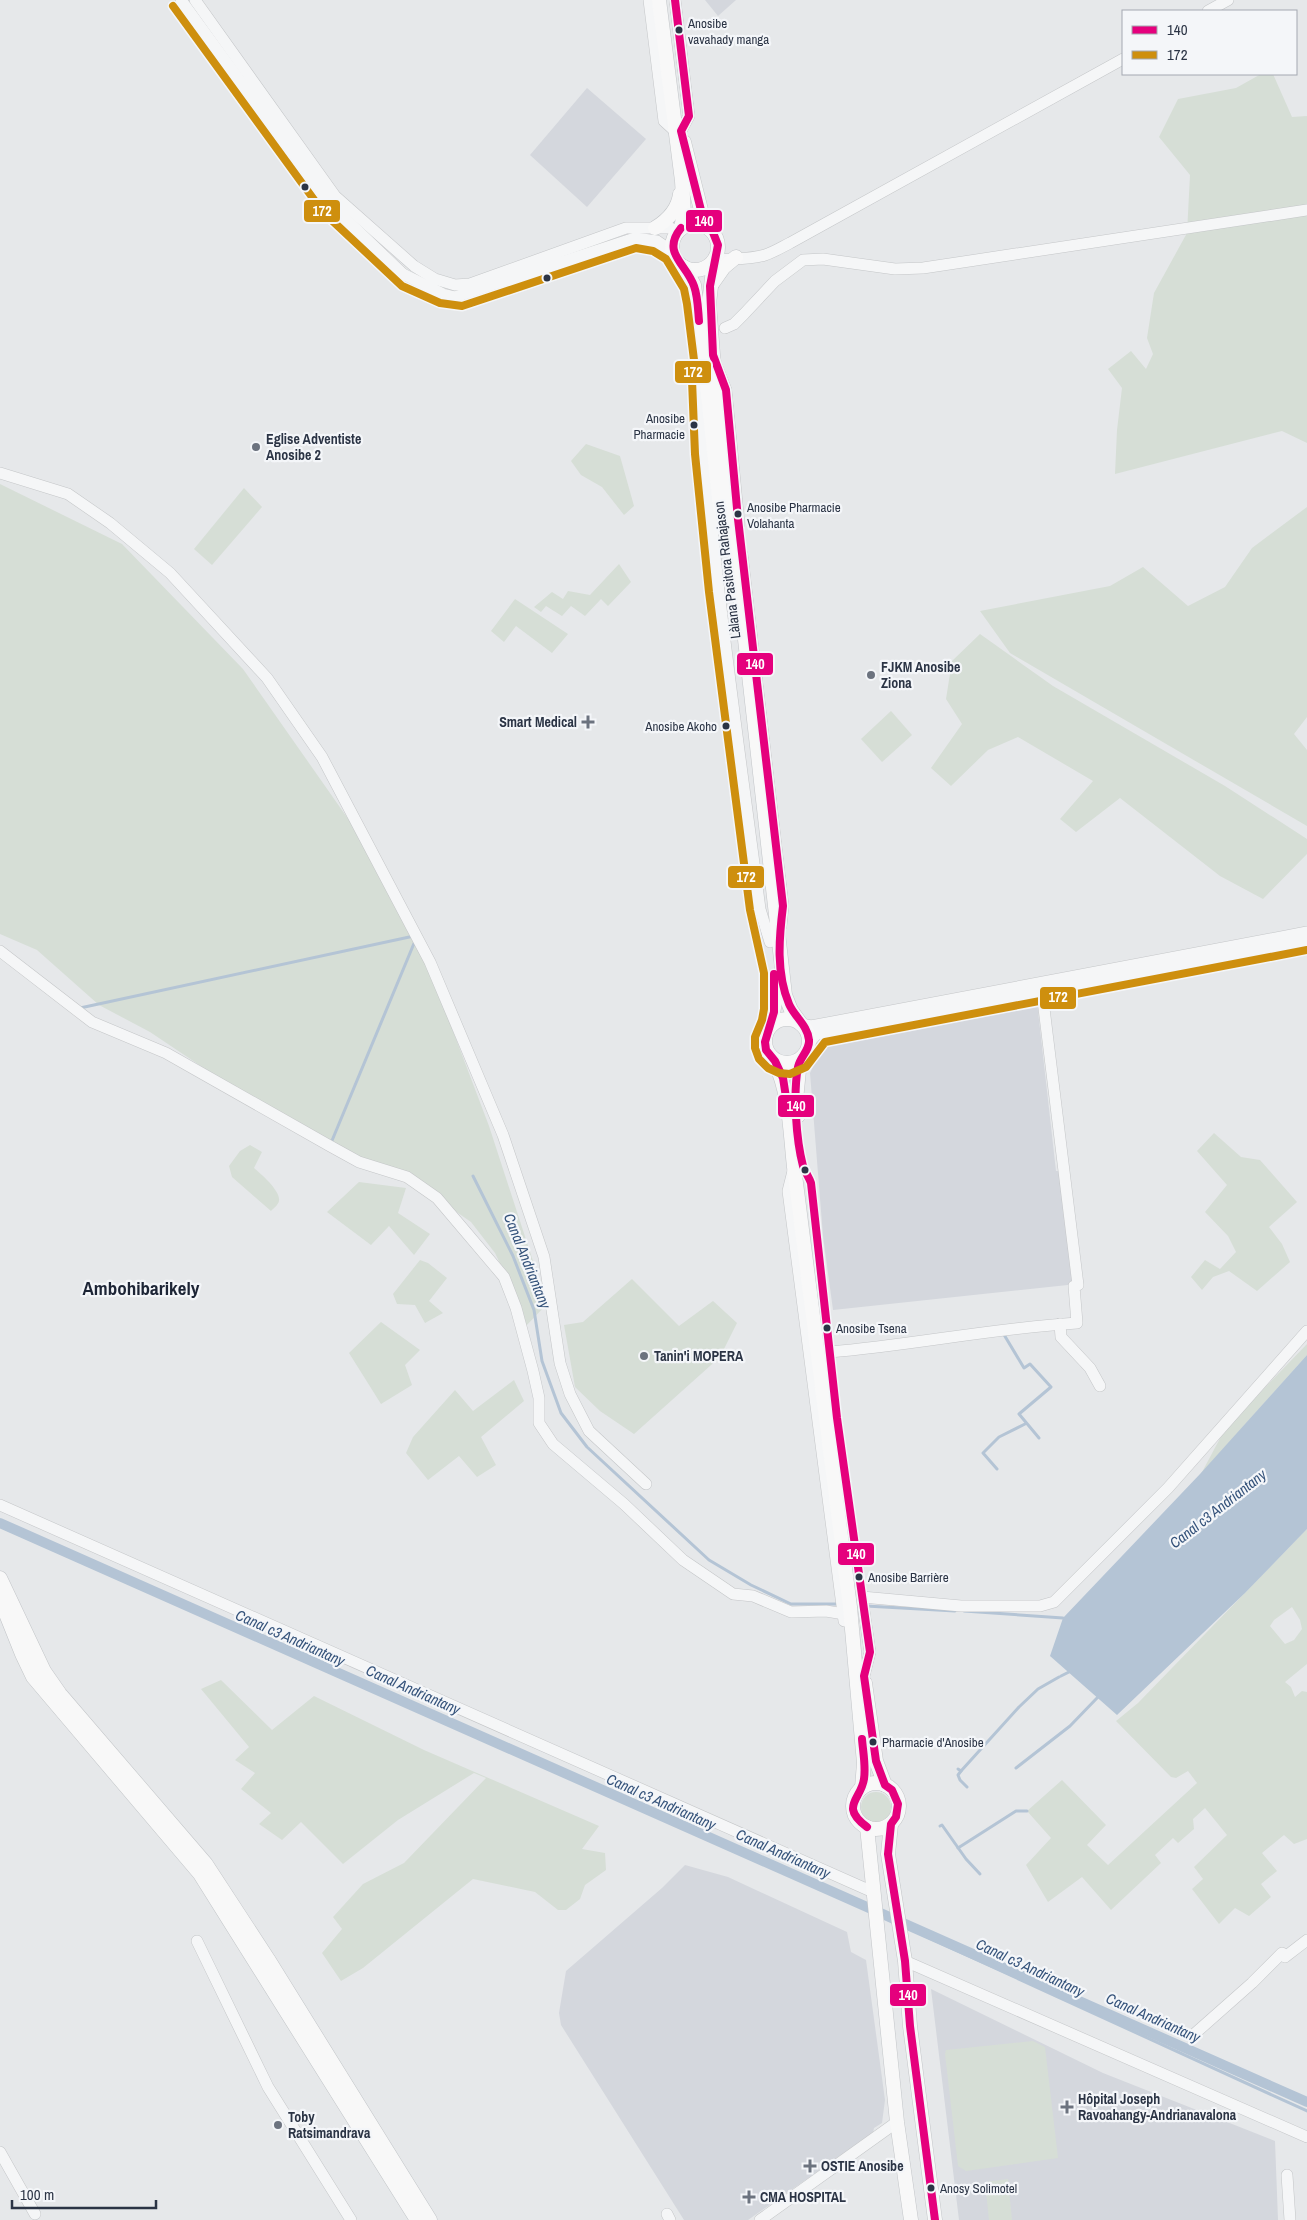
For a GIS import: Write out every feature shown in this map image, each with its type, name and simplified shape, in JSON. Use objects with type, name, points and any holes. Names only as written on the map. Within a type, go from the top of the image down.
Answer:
[{"type":"main road","points":[[659,0],[678,131],[705,226],[716,237],[718,245],[714,260],[702,269],[684,267],[676,259],[673,252],[674,237],[680,230],[684,213],[682,181],[678,131],[667,0]]},
{"type":"main road","points":[[655,228],[666,221],[675,211],[680,199],[682,181]]},
{"type":"main road","points":[[680,230],[697,224],[705,226]]},
{"type":"main road","points":[[710,286],[724,268],[736,257]]},
{"type":"main road","name":"Làlana Pasitora Rahajason","points":[[708,358],[710,286],[714,260]]},
{"type":"main road","name":"Làlana Pasitora Rahajason","points":[[684,267],[694,285],[708,358],[775,941],[785,994],[791,1010],[801,1024]]},
{"type":"main road","name":"Làlana Pasitora Rahajason","points":[[771,1025],[776,996],[775,941]]},
{"type":"main road","points":[[774,1060],[787,1064],[800,1060],[804,1055],[809,1043],[807,1032],[801,1024],[789,1019],[776,1022],[771,1025],[764,1044],[783,1080],[788,1102],[794,1167],[860,1677],[876,1761],[885,1785]]},
{"type":"main road","points":[[800,1060],[797,1110],[851,1603]]},
{"type":"main road","points":[[0,1578],[44,1671],[60,1694],[206,1864],[268,1959],[423,2219]]},
{"type":"main road","points":[[0,1599],[33,1677],[200,1874],[423,2219]]},
{"type":"main road","points":[[860,1677],[864,1763],[862,1788],[854,1801],[853,1809],[858,1821],[867,1827],[879,1829],[891,1824]]},
{"type":"main road","points":[[862,1788],[873,1784],[885,1785],[892,1790],[898,1804],[896,1817],[891,1824],[888,1854],[905,1961],[910,2026],[935,2220]]},
{"type":"main road","points":[[867,1827],[873,1892],[880,1938],[897,2122],[910,2220]]},
{"type":"street","points":[[180,0],[331,205],[407,276],[443,294],[455,297],[636,238],[657,241],[673,252]]},
{"type":"street","points":[[195,0],[335,196],[414,266],[435,279],[455,286],[470,284],[626,228],[670,228],[680,230]]},
{"type":"street","points":[[648,0],[664,121],[678,131],[689,116],[675,0]]},
{"type":"street","points":[[1210,10],[1228,0]]},
{"type":"street","points":[[714,260],[736,257],[750,258],[765,254],[790,243],[1122,60]]},
{"type":"street","points":[[725,328],[734,324],[774,280],[803,260],[822,259],[895,269],[923,268],[1184,227],[1307,210]]},
{"type":"street","points":[[708,358],[726,390],[738,519],[784,906],[775,941]]},
{"type":"street","points":[[0,473],[68,494],[110,523],[170,573],[267,678],[322,757],[430,962],[503,1135],[544,1257],[560,1363],[570,1394],[589,1431],[646,1484]]},
{"type":"street","points":[[801,1024],[811,1026],[1307,932]]},
{"type":"street","points":[[809,1043],[816,1035],[821,1033],[1307,940]]},
{"type":"street","points":[[0,951],[92,1022],[166,1053],[359,1162],[407,1177],[437,1198],[504,1277],[516,1308],[533,1372],[539,1398],[539,1423],[553,1444],[624,1504],[683,1560],[733,1594],[753,1596],[791,1612],[826,1611],[851,1603],[1040,1606],[1054,1602],[1168,1488],[1307,1332]]},
{"type":"street","points":[[830,1352],[870,1349],[1077,1323],[1074,1286],[1078,1285],[1042,992]]},
{"type":"street","points":[[1060,1324],[1061,1337],[1080,1355],[1100,1386]]},
{"type":"street","points":[[0,1505],[873,1892]]},
{"type":"street","points":[[1192,2036],[1282,1953],[1285,1957],[1307,1940]]},
{"type":"street","points":[[197,1941],[268,2088],[351,2220]]},
{"type":"street","points":[[905,1961],[1307,2137]]},
{"type":"street","points":[[760,2220],[897,2122]]},
{"type":"street","points":[[0,2152],[35,2214]]},
{"type":"street","points":[[1287,2175],[1290,2220]]},
{"type":"shaded area","points":[[705,0],[736,0],[718,16]]},
{"type":"shaded area","points":[[1259,75],[1273,75],[1292,117],[1307,116],[1307,443],[1282,431],[1115,474],[1117,430],[1122,388],[1108,369],[1131,351],[1146,369],[1153,354],[1147,338],[1154,293],[1187,233],[1190,175],[1159,137],[1178,99],[1236,88]]},
{"type":"shaded area","points":[[587,88],[646,139],[587,207],[530,155]]},
{"type":"shaded area","points":[[586,444],[620,456],[634,506],[624,515],[602,487],[581,475],[571,461]]},
{"type":"shaded area","points":[[0,484],[122,544],[243,669],[358,833],[417,936],[489,1126],[547,1304],[524,1328],[516,1297],[495,1253],[471,1222],[400,1173],[301,1133],[150,1032],[99,1005],[37,950],[0,934]]},
{"type":"shaded area","points":[[244,488],[262,507],[212,565],[194,549]]},
{"type":"shaded area","points":[[1307,507],[1307,717],[1294,734],[1307,750],[1307,826],[1010,653],[980,611],[1110,586],[1143,567],[1188,606],[1225,587],[1252,548]]},
{"type":"shaded area","points":[[619,564],[631,582],[608,606],[601,599],[585,616],[571,606],[562,616],[546,606],[541,612],[534,607],[552,592],[563,599],[568,591],[590,595]]},
{"type":"shaded area","points":[[515,599],[568,634],[552,653],[516,626],[504,642],[491,631]]},
{"type":"shaded area","points":[[980,634],[1053,686],[1225,786],[1307,839],[1307,854],[1263,899],[1220,876],[1120,798],[1076,832],[1060,819],[1093,781],[1018,737],[988,750],[951,786],[931,768],[962,724],[946,699],[952,661]]},
{"type":"shaded area","points":[[891,711],[912,735],[882,762],[861,739]]},
{"type":"shaded area","points":[[1037,1002],[1056,1171],[1064,1171],[1077,1284],[833,1310],[823,1236],[810,1073],[820,1052],[830,1045]]},
{"type":"shaded area","points":[[1214,1133],[1241,1157],[1260,1160],[1297,1202],[1269,1227],[1282,1244],[1290,1262],[1257,1291],[1229,1271],[1213,1277],[1202,1290],[1191,1277],[1205,1260],[1220,1269],[1236,1252],[1228,1236],[1205,1212],[1227,1185],[1197,1151]]},
{"type":"shaded area","points":[[250,1145],[262,1152],[254,1168],[270,1183],[279,1197],[278,1204],[271,1211],[232,1177],[229,1166],[240,1151]]},
{"type":"shaded area","points":[[359,1182],[406,1188],[398,1213],[430,1234],[414,1255],[389,1226],[371,1245],[327,1212]]},
{"type":"shaded area","points":[[420,1260],[428,1263],[447,1278],[429,1301],[443,1313],[425,1323],[415,1305],[397,1304],[393,1294]]},
{"type":"shaded area","name":"Tanin'i MOPERA","points":[[632,1279],[679,1326],[713,1301],[737,1323],[720,1357],[634,1434],[600,1411],[575,1387],[564,1325],[583,1322]]},
{"type":"shaded area","points":[[381,1322],[420,1350],[405,1365],[412,1385],[381,1404],[349,1353]]},
{"type":"shaded area","points":[[1307,1344],[1307,1355],[1201,1474],[1225,1429]]},
{"type":"shaded area","points":[[514,1380],[524,1401],[481,1437],[496,1465],[477,1477],[459,1456],[428,1480],[406,1453],[413,1437],[455,1390],[473,1411]]},
{"type":"shaded area","points":[[1307,1529],[1307,1664],[1285,1682],[1291,1687],[1295,1697],[1302,1691],[1307,1692],[1307,1839],[1294,1844],[1284,1835],[1262,1853],[1277,1871],[1261,1884],[1271,1897],[1249,1916],[1235,1908],[1219,1924],[1192,1889],[1203,1879],[1194,1867],[1227,1835],[1205,1808],[1193,1819],[1194,1829],[1178,1843],[1173,1838],[1155,1855],[1161,1863],[1111,1910],[1082,1877],[1048,1902],[1026,1865],[1051,1838],[1027,1811],[1062,1780],[1106,1825],[1087,1845],[1108,1865],[1197,1783],[1188,1771],[1176,1778],[1171,1777],[1116,1721],[1138,1703]],"holes":[[[1292,1607],[1300,1620],[1302,1629],[1294,1640],[1285,1644],[1270,1626],[1274,1620]]]},
{"type":"shaded area","points":[[221,1680],[272,1730],[314,1696],[424,1750],[599,1826],[582,1849],[605,1853],[606,1870],[585,1885],[580,1899],[566,1910],[558,1910],[535,1892],[473,1879],[363,1968],[341,1981],[322,1953],[342,1929],[333,1917],[363,1884],[404,1863],[486,1778],[474,1773],[398,1820],[343,1864],[301,1822],[282,1840],[259,1824],[271,1813],[241,1789],[255,1773],[235,1760],[249,1747],[201,1689]]},
{"type":"shaded area","points":[[876,1792],[887,1796],[891,1807],[887,1818],[876,1822],[865,1818],[861,1807],[865,1796]]},
{"type":"shaded area","points":[[685,1865],[728,1877],[847,1932],[851,1952],[866,1960],[885,2100],[882,2123],[874,2128],[873,2133],[748,2220],[684,2220],[561,2025],[559,2013],[566,1971],[662,1888]]},
{"type":"shaded area","name":"Hôpital Joseph Ravoahangy-Andrianavalona","points":[[931,1989],[1103,2073],[1275,2141],[1278,2220],[959,2220]]},
{"type":"shaded area","points":[[1033,2041],[1045,2047],[1058,2158],[966,2171],[958,2166],[946,2050]]},
{"type":"shaded area","points":[[1008,2179],[1012,2220],[989,2220],[985,2182]]},
{"type":"water","points":[[1307,1355],[1307,1529],[1245,1593],[1117,1715],[1050,1656],[1063,1618],[1200,1474]]},
{"type":"waterway","points":[[80,1008],[414,936]]},
{"type":"waterway","points":[[331,1143],[415,941]]},
{"type":"waterway","name":"Canal Andriantany","points":[[473,1176],[513,1256],[534,1310],[542,1361],[561,1413],[587,1447],[709,1560],[751,1585],[791,1604],[840,1604]]},
{"type":"waterway","points":[[1003,1333],[1024,1368],[1030,1364],[1051,1387],[1019,1414],[1039,1438]]},
{"type":"waterway","points":[[997,1469],[983,1453],[999,1437],[1025,1424]]},
{"type":"waterway","name":"Canal c3 Andriantany","points":[[0,1523],[1307,2102]]},
{"type":"waterway","name":"Canal c3 Andriantany","points":[[0,1526],[872,1912]]},
{"type":"waterway","name":"Canal Andriantany","points":[[866,1606],[955,1611]]},
{"type":"waterway","name":"Canal Andriantany","points":[[964,1611],[1063,1618]]},
{"type":"waterway","points":[[1061,1676],[1069,1672]]},
{"type":"waterway","points":[[961,1771],[1019,1707],[1038,1689],[1059,1677]]},
{"type":"waterway","points":[[1016,1768],[1070,1726],[1098,1697]]},
{"type":"waterway","points":[[958,1769],[961,1771],[958,1775],[960,1780],[967,1787]]},
{"type":"waterway","points":[[958,1848],[1016,1811],[1027,1811]]},
{"type":"waterway","points":[[940,1826],[942,1825],[966,1859],[980,1874]]},
{"type":"waterway","name":"Canal c3 Andriantany","points":[[880,1916],[895,1923]]},
{"type":"waterway","name":"Canal c3 Andriantany","points":[[905,1927],[1307,2111]]},
{"type":"transit line","name":"140","points":[[675,0],[689,116],[681,131],[705,226],[712,230],[718,245],[710,286],[713,355],[726,390],[738,519],[783,906],[780,930],[780,968],[789,1004],[804,1026],[809,1040],[808,1047],[799,1063],[796,1078],[797,1130],[803,1166],[811,1183],[837,1418],[870,1652],[864,1676],[876,1761],[885,1785],[892,1790],[898,1804],[896,1817],[891,1824],[888,1854],[905,1961],[910,2026],[935,2220]]},
{"type":"transit line","name":"172","points":[[173,6],[323,212],[402,286],[440,303],[462,306],[636,248],[653,251],[666,259],[684,289],[694,360],[692,380],[695,454],[709,592],[750,910],[764,973],[764,1009],[755,1037],[755,1048],[759,1059],[768,1068],[779,1073],[790,1074],[806,1067],[825,1042],[1307,950]]},
{"type":"transit line","name":"140","points":[[681,228],[675,237],[674,251],[694,286],[699,321]]},
{"type":"transit line","name":"140","points":[[774,974],[774,1012],[765,1042],[766,1050],[775,1061],[783,1078],[788,1110]]},
{"type":"transit line","name":"140","points":[[862,1739],[865,1764],[864,1779],[853,1808],[854,1814],[867,1827]]},
{"type":"place","name":"Anosibe vavahady manga","points":[[679,30]]},
{"type":"place","name":"Anosibe Pharmacie","points":[[694,425]]},
{"type":"place","name":"Eglise Adventiste Anosibe 2","points":[[256,447]]},
{"type":"place","name":"Anosibe Pharmacie Volahanta","points":[[738,514]]},
{"type":"place","name":"FJKM Anosibe Ziona","points":[[871,675]]},
{"type":"place","name":"Smart Medical","points":[[588,722]]},
{"type":"place","name":"Anosibe Akoho","points":[[726,726]]},
{"type":"place","name":"Anosibe Tsena","points":[[827,1328]]},
{"type":"place","name":"Tanin'i MOPERA","points":[[644,1356]]},
{"type":"place","name":"Anosibe Barrière","points":[[859,1577]]},
{"type":"place","name":"Pharmacie d'Anosibe","points":[[873,1742]]},
{"type":"place","name":"Hôpital Joseph Ravoahangy-Andrianavalona","points":[[1067,2107]]},
{"type":"place","name":"Toby Ratsimandrava","points":[[278,2125]]},
{"type":"place","name":"OSTIE Anosibe","points":[[810,2166]]},
{"type":"place","name":"Anosy Solimotel","points":[[931,2188]]},
{"type":"place","name":"CMA HOSPITAL","points":[[749,2197]]},
{"type":"district","name":"Ambohibarikely","points":[[141,1288]]}]
